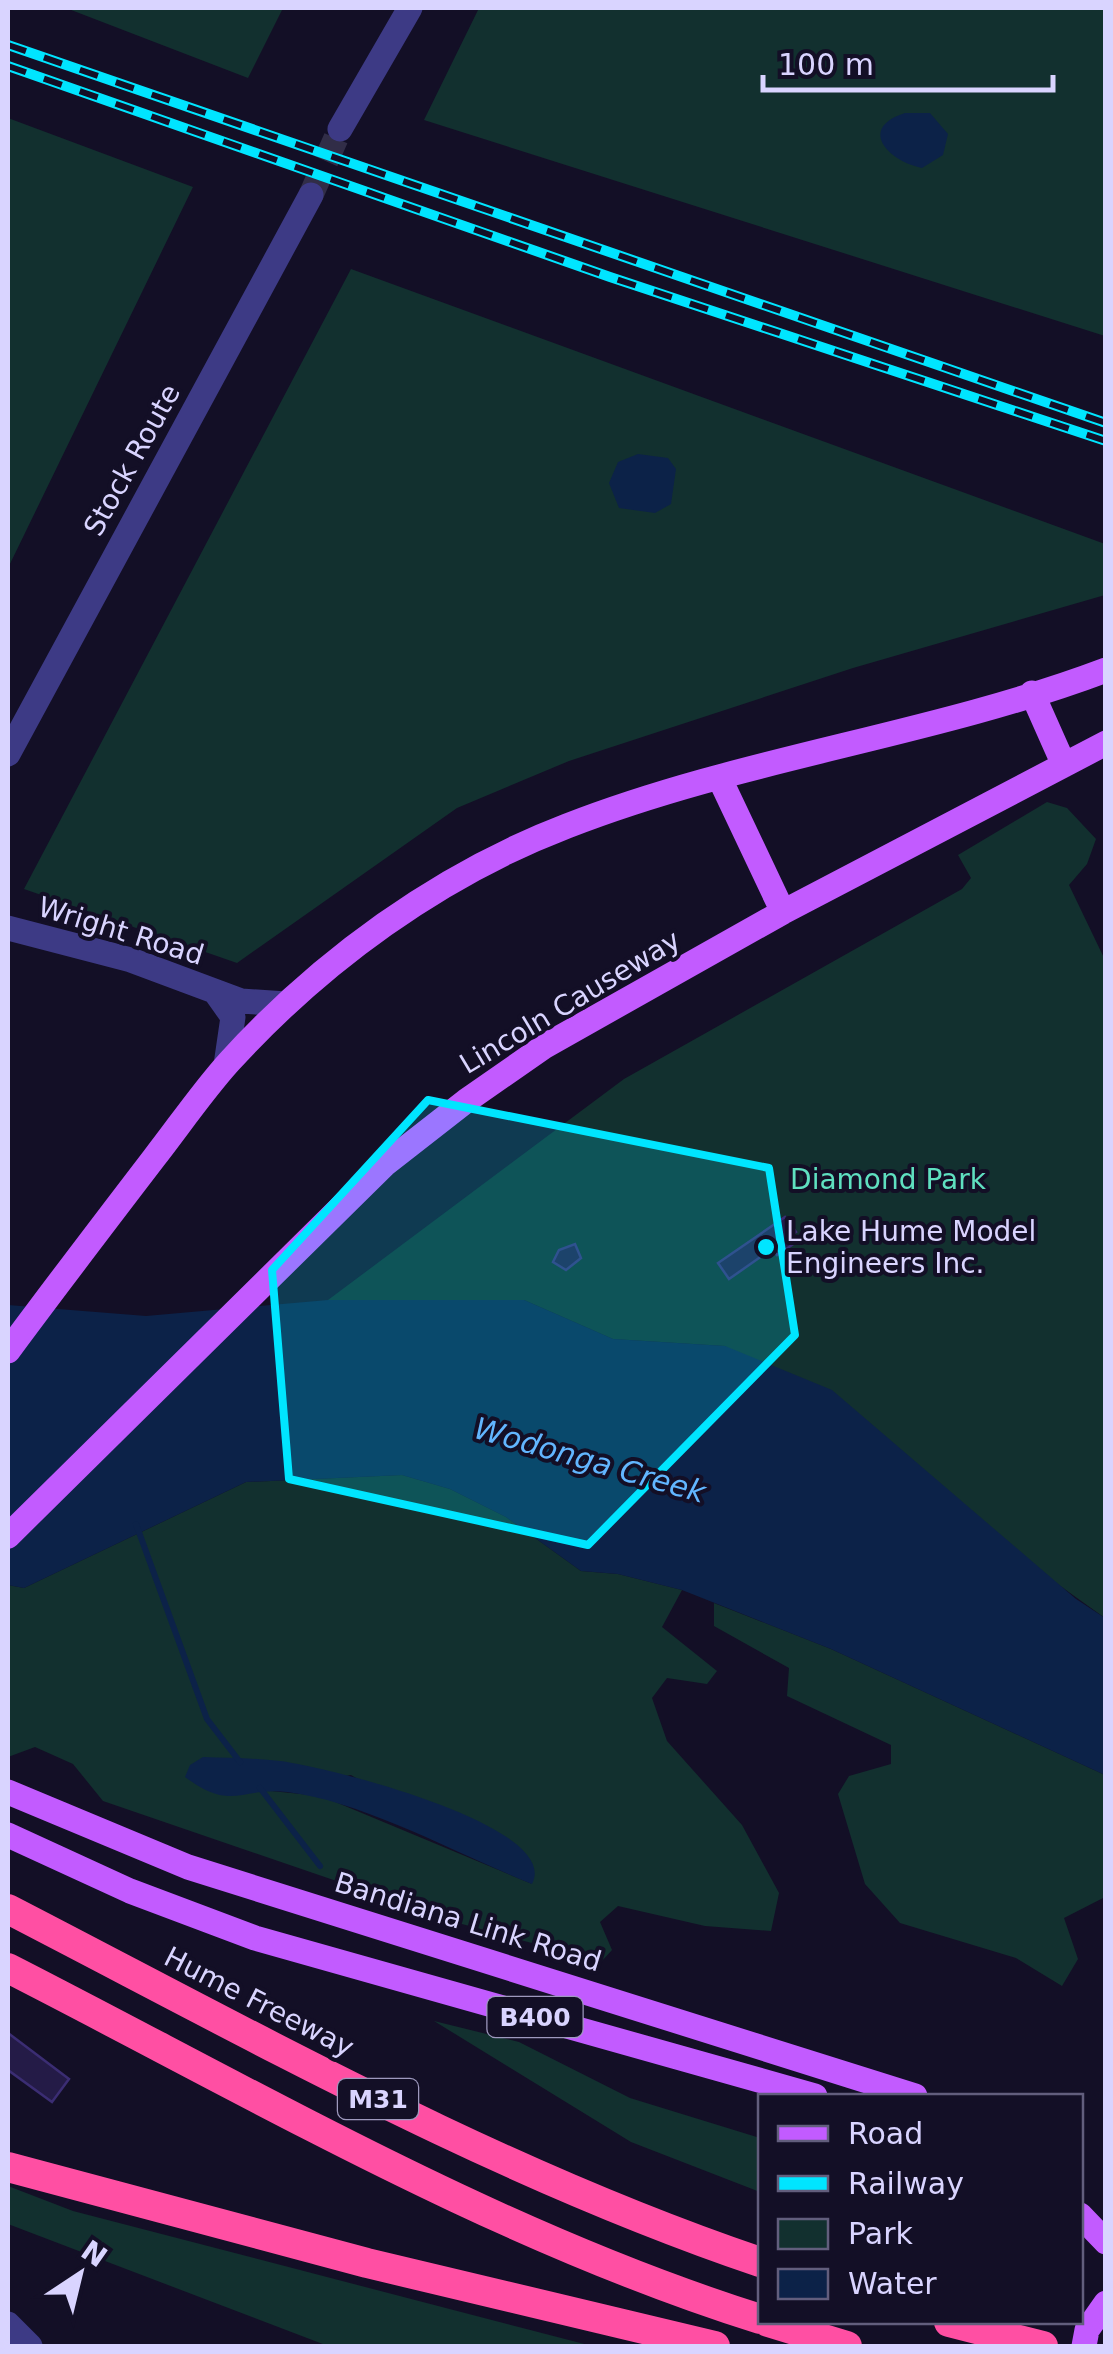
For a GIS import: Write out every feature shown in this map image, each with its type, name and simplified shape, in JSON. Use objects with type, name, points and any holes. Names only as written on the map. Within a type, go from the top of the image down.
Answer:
[{"type":"highway","name":"Hume Freeway","points":[[8,1908],[523,2170],[682,2236],[758,2261]]},
{"type":"highway","name":"M31","points":[[8,1968],[497,2216],[614,2266],[758,2318]]},
{"type":"highway","points":[[8,2166],[368,2263],[716,2346]]},
{"type":"highway","points":[[775,2324],[847,2346]]},
{"type":"highway","points":[[957,2324],[1043,2346]]},
{"type":"main road","points":[[8,1351],[226,1065],[286,1004],[415,903],[487,861],[568,825],[719,778],[1032,694],[1106,670]]},
{"type":"main road","points":[[1032,694],[1064,764]]},
{"type":"main road","name":"Lincoln Causeway","points":[[8,1536],[286,1258],[384,1165],[466,1101],[545,1046],[783,912],[1106,743]]},
{"type":"main road","points":[[719,778],[783,912]]},
{"type":"main road","name":"Bandiana Link Road","points":[[8,1792],[188,1866],[909,2094]]},
{"type":"main road","name":"B400","points":[[8,1834],[130,1892],[255,1938],[808,2094]]},
{"type":"main road","points":[[1083,2217],[1106,2242]]},
{"type":"main road","points":[[1083,2343],[1106,2303]]},
{"type":"street","points":[[340,130],[410,8]]},
{"type":"street","name":"Stock Route","points":[[8,754],[311,195]]},
{"type":"street","name":"Wright Road","points":[[8,928],[132,960],[254,1004],[286,1004]]},
{"type":"street","name":"Wright Road","points":[[216,993],[233,1017],[226,1065]]},
{"type":"street","points":[[8,2324],[30,2346]]},
{"type":"highlighted area","points":[[428,1100],[769,1168],[795,1335],[588,1545],[289,1479],[272,1270]]},
{"type":"green space","points":[[66,8],[283,8],[248,78]]},
{"type":"green space","points":[[479,8],[1105,8],[1105,336],[424,120]]},
{"type":"green space","points":[[8,118],[193,187],[8,568]]},
{"type":"green space","points":[[351,269],[1105,544],[1105,595],[853,668],[569,761],[457,808],[237,963],[24,889]]},
{"type":"green space","name":"Diamond Park","points":[[1047,802],[1067,808],[1096,839],[1087,864],[1069,885],[1105,960],[1105,1618],[725,1346],[613,1339],[524,1300],[328,1300],[624,1079],[962,889],[971,878],[958,855]]},
{"type":"green space","points":[[402,1475],[450,1489],[506,1517],[581,1571],[618,1574],[682,1590],[662,1627],[717,1671],[707,1684],[667,1678],[652,1698],[667,1741],[742,1825],[779,1893],[771,1931],[705,1926],[618,1906],[600,1922],[612,1950],[601,1962],[462,1924],[103,1801],[73,1764],[35,1747],[8,1757],[8,1585],[24,1588],[246,1482]],"holes":[[[351,1775],[532,1884],[321,1796],[271,1791]]]},
{"type":"green space","points":[[714,1603],[831,1649],[1105,1775],[1105,1897],[1064,1918],[1078,1959],[1062,1986],[1016,1958],[900,1923],[865,1884],[838,1794],[849,1776],[891,1764],[891,1745],[787,1696],[789,1668],[714,1626]]},
{"type":"green space","points":[[434,2021],[519,2042],[630,2098],[758,2137],[758,2191],[631,2142]]},
{"type":"green space","points":[[8,2186],[73,2211],[592,2346],[328,2346],[8,2224]]},
{"type":"water","points":[[905,113],[930,113],[948,134],[943,155],[922,168],[898,159],[880,135],[891,119]]},
{"type":"water","points":[[638,454],[668,458],[676,469],[671,504],[655,513],[619,508],[609,483],[618,462]]},
{"type":"water","name":"Wodonga Creek","points":[[328,1300],[524,1300],[613,1339],[725,1346],[832,1390],[1076,1599],[1105,1618],[1105,1775],[831,1649],[682,1590],[618,1574],[581,1571],[506,1517],[450,1489],[402,1475],[246,1482],[24,1588],[8,1585],[8,1305],[146,1316]]},
{"type":"water","points":[[203,1757],[304,1765],[434,1802],[477,1820],[512,1841],[532,1862],[532,1884],[379,1817],[316,1797],[271,1791],[236,1796],[214,1793],[185,1777],[190,1765]]},
{"type":"building","name":"Lake Hume Model Engineers Inc.","points":[[785,1217],[796,1232],[787,1238],[792,1245],[777,1255],[772,1249],[729,1279],[718,1263]]},
{"type":"building","points":[[575,1244],[581,1258],[566,1270],[553,1262],[559,1250]]},
{"type":"building","points":[[8,2033],[69,2079],[52,2102],[8,2070]]},
{"type":"waterway","points":[[136,1524],[207,1719],[240,1762]]},
{"type":"waterway","points":[[260,1788],[320,1866]]},
{"type":"tunnel","points":[[311,195],[340,129]]},
{"type":"railway","points":[[8,45],[1106,423]]},
{"type":"railway","points":[[8,66],[610,277],[1106,441]]},
{"type":"place","name":"Lake Hume Model Engineers Inc.","points":[[766,1247]]}]
